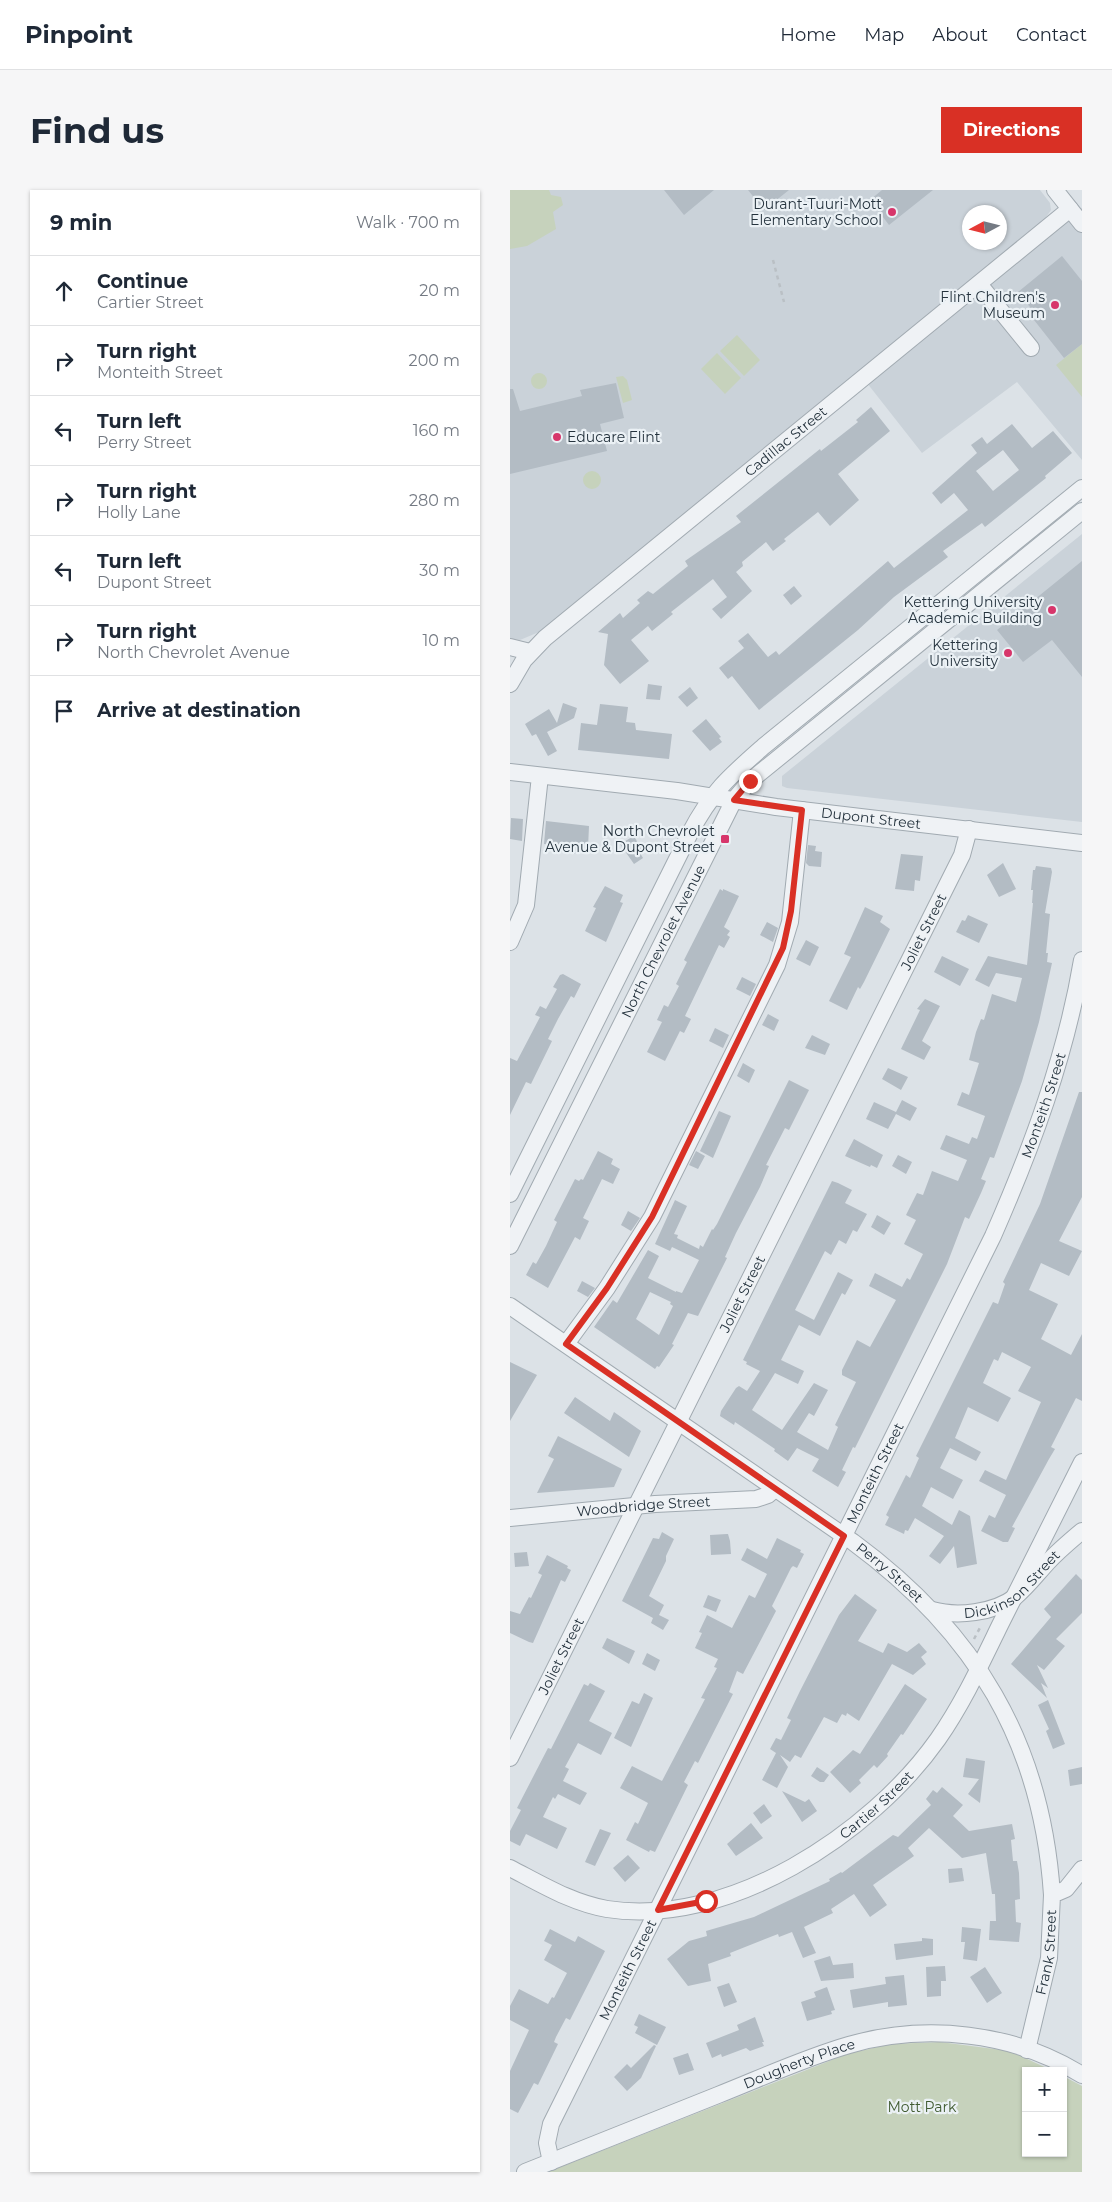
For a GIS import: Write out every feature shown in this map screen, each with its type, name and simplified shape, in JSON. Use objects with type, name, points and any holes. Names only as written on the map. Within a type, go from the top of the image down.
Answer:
[{"type":"street","points":[[1059,191],[1082,224]]},
{"type":"street","name":"Cadillac Street","points":[[510,684],[530,652],[545,638],[1070,209]]},
{"type":"street","points":[[979,284],[1031,348]]},
{"type":"street","name":"North Chevrolet Avenue","points":[[510,1194],[690,833],[710,797],[734,772],[764,746],[1082,488]]},
{"type":"street","name":"North Chevrolet Avenue","points":[[510,1246],[734,800],[747,784],[763,770],[1082,511]]},
{"type":"street","points":[[945,599],[956,613]]},
{"type":"street","points":[[510,647],[530,652]]},
{"type":"street","name":"Dupont Street","points":[[510,772],[802,810],[1082,843]]},
{"type":"street","points":[[510,942],[526,905],[540,776]]},
{"type":"street","points":[[566,1344],[607,1288],[652,1217],[777,964],[790,922],[802,810]]},
{"type":"street","name":"Joliet Street","points":[[510,1758],[962,855],[969,829]]},
{"type":"street","name":"Monteith Street","points":[[551,2162],[547,2147],[549,2128],[962,1302],[1005,1209],[1048,1094],[1068,1026],[1082,960]]},
{"type":"street","points":[[584,1046],[605,1057]]},
{"type":"street","name":"Perry Street","points":[[510,1306],[844,1536],[899,1577],[932,1610],[978,1668],[1004,1710],[1026,1762],[1043,1824],[1052,1895]]},
{"type":"street","name":"Cartier Street","points":[[510,1868],[589,1905],[617,1910],[658,1910],[712,1900],[745,1889],[806,1860],[849,1831],[890,1797],[920,1762],[955,1712],[1082,1462]]},
{"type":"street","name":"Woodbridge Street","points":[[510,1518],[756,1499],[768,1495],[775,1489]]},
{"type":"street","name":"Dickinson Street","points":[[932,1610],[952,1613],[980,1610],[998,1606],[1014,1598],[1058,1552],[1082,1531]]},
{"type":"street","name":"Frank Street","points":[[1027,2050],[1049,1958],[1052,1895],[1066,1889],[1082,1869]]},
{"type":"street","name":"Dougherty Place","points":[[525,2172],[819,2055],[862,2042],[898,2036],[942,2033],[986,2038],[1058,2061],[1082,2075]]},
{"type":"path","points":[[773,260],[784,302]]},
{"type":"path","points":[[971,1645],[982,1624]]},
{"type":"path","points":[[971,1632],[981,1645]]},
{"type":"shaded area","points":[[510,190],[1040,190],[1050,203],[1051,210],[1044,220],[539,632],[520,640],[510,639]]},
{"type":"shaded area","points":[[1082,208],[1082,460],[1017,382],[922,453],[867,383]]},
{"type":"shaded area","name":"Kettering University","points":[[1082,534],[1082,822],[782,786],[782,776]]},
{"type":"green space","points":[[510,190],[549,190],[551,195],[561,197],[563,205],[553,212],[556,229],[527,246],[510,249]]},
{"type":"green space","points":[[737,335],[760,360],[744,376],[720,351]]},
{"type":"green space","points":[[1082,344],[1082,397],[1056,365]]},
{"type":"green space","points":[[717,353],[741,378],[725,394],[701,369]]},
{"type":"green space","points":[[539,373],[547,381],[539,389],[531,381]]},
{"type":"green space","points":[[623,376],[627,380],[632,400],[623,403],[616,377]]},
{"type":"green space","points":[[592,471],[598,474],[601,480],[598,486],[592,489],[586,486],[583,480],[586,474]]},
{"type":"green space","name":"Mott Park","points":[[940,2042],[1010,2051],[1044,2067],[1022,2067],[1022,2157],[1067,2157],[1067,2078],[1082,2086],[1082,2172],[548,2172],[847,2054],[891,2044]]},
{"type":"building","name":"Durant-Tuuri-Mott Elementary School","points":[[664,190],[714,190],[684,215]]},
{"type":"building","name":"Durant-Tuuri-Mott Elementary School","points":[[748,190],[789,190],[764,210]]},
{"type":"building","name":"Durant-Tuuri-Mott Elementary School","points":[[882,190],[933,190],[889,225],[870,200]]},
{"type":"building","name":"Flint Children's Museum","points":[[1062,256],[1082,281],[1082,344],[1064,358],[1034,320],[1038,317],[1018,292]]},
{"type":"building","name":"Educare Flint","points":[[616,383],[624,418],[600,424],[607,451],[510,474],[510,389],[513,389],[520,411],[582,396],[580,390]]},
{"type":"building","points":[[871,407],[890,431],[838,474],[859,500],[830,526],[818,512],[784,539],[786,541],[773,551],[766,542],[742,562],[743,566],[736,572],[752,591],[721,619],[712,609],[727,597],[713,579],[671,612],[673,614],[652,631],[648,626],[631,640],[649,661],[620,684],[604,665],[608,634],[598,632],[620,613],[623,618],[640,603],[637,600],[648,591],[653,594],[688,566],[685,561],[741,522],[736,516],[820,449],[821,451],[858,422],[856,420]]},
{"type":"building","points":[[1012,424],[1032,448],[1053,431],[1072,453],[1045,476],[1046,478],[985,527],[982,523],[943,551],[948,557],[894,597],[858,630],[759,710],[732,676],[728,679],[719,668],[744,648],[738,641],[748,633],[768,657],[776,651],[779,655],[888,561],[894,568],[968,510],[954,493],[941,504],[932,493],[977,453],[971,445],[982,437],[987,444]],"holes":[[[1003,450],[1019,470],[993,491],[976,471]]]},
{"type":"building","name":"Kettering University Academic Building","points":[[1082,561],[1082,677],[1052,640],[1023,662],[997,630]]},
{"type":"building","points":[[794,586],[802,596],[791,605],[783,595]]},
{"type":"building","points":[[648,684],[662,686],[660,700],[646,699]]},
{"type":"building","points":[[690,687],[698,698],[687,707],[678,697]]},
{"type":"building","points":[[563,703],[577,708],[574,718],[547,732],[557,751],[548,756],[536,734],[532,736],[525,724],[549,709],[557,723]]},
{"type":"building","points":[[600,704],[628,707],[626,722],[635,723],[636,730],[672,734],[669,759],[578,750],[581,723],[597,725]]},
{"type":"building","points":[[706,719],[721,737],[719,738],[722,742],[710,751],[692,731]]},
{"type":"building","points":[[511,818],[523,819],[522,841],[510,839]]},
{"type":"building","points":[[546,821],[589,826],[588,848],[576,850],[575,854],[551,850],[551,845],[544,844]]},
{"type":"building","points":[[634,836],[643,852],[640,853],[643,858],[634,864],[620,844]]},
{"type":"building","points":[[808,845],[816,846],[815,851],[822,852],[821,867],[809,866],[806,863]]},
{"type":"building","points":[[901,854],[923,856],[920,881],[915,880],[914,891],[895,889]]},
{"type":"building","points":[[1003,863],[1016,889],[999,897],[987,875]]},
{"type":"building","points":[[1036,866],[1051,868],[1052,872],[1045,913],[1050,914],[1046,953],[1048,953],[1047,962],[1052,963],[1039,1022],[1022,1081],[994,1158],[990,1157],[981,1179],[986,1181],[981,1193],[969,1219],[965,1217],[947,1264],[855,1448],[853,1447],[842,1470],[846,1472],[838,1487],[812,1471],[819,1459],[797,1448],[788,1461],[774,1451],[775,1449],[735,1422],[734,1425],[720,1416],[721,1411],[736,1388],[739,1386],[747,1391],[760,1371],[746,1364],[747,1362],[743,1360],[832,1181],[838,1183],[852,1190],[845,1203],[867,1214],[857,1232],[853,1230],[846,1244],[839,1240],[831,1255],[825,1251],[795,1310],[814,1320],[838,1272],[853,1280],[845,1295],[842,1293],[820,1336],[799,1325],[781,1360],[804,1371],[798,1384],[775,1373],[752,1410],[782,1430],[814,1383],[828,1390],[814,1416],[809,1413],[797,1432],[828,1450],[838,1427],[835,1425],[856,1382],[842,1375],[842,1370],[857,1340],[870,1347],[896,1300],[869,1286],[875,1273],[902,1287],[907,1278],[910,1280],[923,1254],[904,1244],[916,1220],[906,1215],[917,1193],[923,1195],[932,1171],[958,1181],[967,1160],[940,1149],[946,1135],[969,1144],[972,1137],[977,1139],[985,1116],[957,1105],[962,1092],[969,1095],[979,1063],[969,1060],[976,1032],[981,1019],[984,1020],[992,994],[1016,1002],[1022,978],[996,973],[989,987],[975,980],[988,956],[1027,965],[1033,903],[1033,890],[1031,890],[1033,870],[1035,870]]},
{"type":"building","points":[[605,886],[623,895],[620,902],[623,903],[606,942],[585,931],[596,908],[593,907]]},
{"type":"building","points":[[720,889],[739,896],[724,927],[730,931],[727,935],[730,937],[724,948],[719,945],[685,1016],[691,1019],[684,1033],[680,1031],[665,1061],[647,1052],[662,1022],[657,1020],[664,1005],[668,1007],[679,986],[676,984],[687,962],[684,960]]},
{"type":"building","points":[[865,907],[883,916],[880,922],[890,929],[864,982],[860,989],[858,987],[847,1010],[829,1001],[851,957],[844,954]]},
{"type":"building","points":[[968,915],[988,924],[979,943],[956,932],[962,920],[965,921]]},
{"type":"building","points":[[767,922],[778,928],[773,942],[760,935]]},
{"type":"building","points":[[806,940],[819,947],[810,966],[796,959]]},
{"type":"building","points":[[942,956],[969,969],[960,986],[934,972]]},
{"type":"building","points":[[563,974],[581,984],[574,998],[571,996],[548,1039],[552,1041],[531,1084],[526,1082],[510,1115],[510,1058],[517,1061],[540,1017],[535,1015],[540,1006],[546,1009],[557,989],[553,987],[560,975]]},
{"type":"building","points":[[742,977],[756,984],[750,996],[736,989]]},
{"type":"building","points":[[925,999],[940,1006],[922,1041],[931,1047],[924,1060],[901,1049],[920,1010],[917,1009]]},
{"type":"building","points":[[768,1014],[779,1020],[774,1031],[762,1025]]},
{"type":"building","points":[[715,1028],[729,1035],[723,1048],[709,1041]]},
{"type":"building","points":[[812,1035],[830,1044],[825,1055],[805,1048]]},
{"type":"building","points":[[743,1063],[755,1070],[749,1083],[737,1076]]},
{"type":"building","points":[[888,1068],[908,1077],[901,1090],[882,1079]]},
{"type":"building","points":[[789,1080],[809,1090],[789,1130],[785,1128],[766,1165],[769,1166],[760,1187],[736,1233],[725,1257],[727,1258],[698,1316],[688,1313],[672,1344],[674,1345],[659,1367],[657,1366],[655,1369],[594,1327],[613,1300],[617,1303],[648,1250],[659,1256],[648,1278],[676,1292],[682,1293],[699,1260],[672,1247],[670,1251],[655,1244],[675,1200],[687,1206],[674,1234],[678,1235],[677,1238],[699,1249],[700,1245],[703,1247],[712,1229],[717,1224]],"holes":[[[650,1292],[671,1302],[670,1304],[673,1306],[659,1335],[636,1319]]]},
{"type":"building","points":[[1079,1092],[1082,1092],[1082,1197],[1059,1241],[1082,1251],[1069,1276],[1041,1263],[1029,1290],[1058,1304],[1041,1339],[1071,1355],[1082,1334],[1082,1401],[1076,1398],[1051,1447],[1055,1449],[1012,1527],[1015,1528],[1008,1542],[1003,1542],[981,1531],[989,1515],[995,1518],[1006,1495],[979,1481],[985,1470],[1006,1480],[1041,1402],[1018,1391],[1031,1367],[1002,1352],[998,1361],[994,1359],[983,1383],[1011,1398],[998,1422],[968,1407],[955,1438],[981,1452],[976,1461],[950,1448],[940,1468],[963,1480],[953,1499],[931,1487],[922,1506],[952,1525],[959,1510],[970,1516],[977,1564],[957,1568],[954,1546],[940,1564],[929,1556],[944,1536],[915,1518],[908,1531],[905,1530],[904,1534],[885,1525],[889,1517],[886,1515],[906,1475],[910,1478],[919,1458],[916,1456],[993,1302],[998,1304],[1005,1284],[1003,1282],[1040,1204]]},
{"type":"building","points":[[902,1100],[917,1108],[910,1121],[896,1114],[888,1129],[866,1119],[874,1102],[896,1112]]},
{"type":"building","points":[[719,1111],[731,1116],[713,1158],[700,1151]]},
{"type":"building","points":[[854,1139],[883,1155],[877,1168],[871,1165],[870,1167],[845,1156]]},
{"type":"building","points":[[598,1151],[613,1159],[611,1164],[620,1169],[613,1184],[602,1179],[583,1218],[589,1221],[580,1240],[575,1237],[548,1288],[526,1275],[533,1262],[536,1264],[546,1246],[557,1222],[554,1220],[575,1179],[583,1180]]},
{"type":"building","points":[[696,1151],[705,1156],[698,1169],[689,1165]]},
{"type":"building","points":[[898,1155],[912,1162],[906,1174],[892,1166]]},
{"type":"building","points":[[628,1211],[640,1218],[631,1231],[621,1225]]},
{"type":"building","points":[[877,1215],[891,1223],[884,1235],[871,1227]]},
{"type":"building","points":[[582,1281],[595,1288],[588,1297],[577,1291]]},
{"type":"building","points":[[510,1362],[537,1375],[510,1421]]},
{"type":"building","points":[[575,1397],[610,1421],[614,1412],[641,1431],[629,1457],[564,1413]]},
{"type":"building","points":[[558,1436],[622,1469],[614,1487],[537,1493],[554,1459],[548,1456]]},
{"type":"building","points":[[662,1532],[674,1539],[666,1556],[666,1561],[649,1596],[664,1605],[659,1615],[669,1620],[663,1630],[651,1623],[653,1618],[622,1601],[653,1538],[659,1539]]},
{"type":"building","points":[[728,1534],[731,1554],[711,1555],[710,1535]]},
{"type":"building","points":[[777,1538],[801,1550],[800,1552],[804,1554],[797,1568],[793,1566],[791,1568],[772,1606],[776,1611],[743,1674],[737,1671],[729,1692],[733,1694],[698,1763],[695,1761],[684,1782],[688,1785],[655,1852],[650,1850],[649,1852],[626,1840],[635,1822],[638,1824],[648,1803],[620,1788],[632,1766],[662,1781],[705,1699],[701,1698],[717,1668],[714,1667],[718,1659],[695,1648],[702,1633],[699,1632],[707,1615],[732,1628],[749,1595],[755,1598],[767,1574],[741,1560],[747,1548],[767,1559]]},
{"type":"building","points":[[527,1552],[529,1566],[515,1567],[514,1553]]},
{"type":"building","points":[[547,1555],[568,1566],[567,1568],[571,1570],[565,1582],[561,1580],[533,1643],[510,1633],[510,1611],[520,1614],[529,1597],[531,1598],[542,1575],[538,1573]]},
{"type":"building","points":[[1076,1574],[1082,1580],[1082,1613],[1056,1639],[1065,1646],[1044,1670],[1037,1665],[1048,1688],[1041,1683],[1047,1698],[1011,1664],[1051,1617],[1044,1609]]},
{"type":"building","points":[[855,1594],[877,1610],[858,1641],[883,1653],[888,1643],[907,1652],[919,1643],[927,1652],[921,1657],[926,1664],[913,1675],[892,1664],[859,1721],[847,1713],[846,1716],[842,1714],[837,1723],[824,1717],[801,1758],[795,1755],[790,1762],[780,1755],[788,1767],[777,1788],[762,1780],[776,1753],[770,1749],[776,1738],[781,1740],[791,1720],[787,1718],[800,1691],[839,1615]]},
{"type":"building","points":[[708,1595],[721,1600],[716,1612],[703,1607]]},
{"type":"building","points":[[607,1638],[635,1651],[629,1664],[602,1648]]},
{"type":"building","points":[[647,1653],[660,1660],[655,1671],[642,1664]]},
{"type":"building","points":[[590,1683],[605,1691],[589,1721],[612,1733],[601,1755],[578,1743],[565,1767],[569,1769],[563,1781],[587,1793],[580,1805],[558,1794],[555,1799],[553,1797],[543,1817],[567,1828],[557,1849],[526,1834],[520,1846],[510,1841],[510,1831],[521,1810],[517,1808],[548,1748],[551,1749],[584,1684],[588,1686]]},
{"type":"building","points":[[905,1684],[927,1699],[903,1735],[901,1734],[887,1754],[888,1756],[877,1768],[874,1765],[859,1780],[861,1783],[850,1793],[830,1772],[853,1750],[860,1754]]},
{"type":"building","points":[[644,1693],[653,1698],[631,1747],[614,1738],[632,1701],[639,1704]]},
{"type":"building","points":[[1048,1700],[1065,1744],[1053,1749],[1046,1731],[1049,1729],[1038,1705]]},
{"type":"building","points":[[966,1758],[985,1761],[980,1803],[968,1794],[979,1779],[963,1777]]},
{"type":"building","points":[[817,1767],[829,1775],[824,1782],[820,1782],[811,1776]]},
{"type":"building","points":[[1082,1767],[1082,1784],[1070,1786],[1068,1770]]},
{"type":"building","points":[[942,1787],[963,1805],[953,1816],[969,1831],[1012,1824],[1015,1839],[1011,1840],[1013,1861],[1017,1861],[1019,1873],[1020,1899],[1015,1900],[1016,1922],[1021,1923],[1019,1942],[989,1940],[990,1921],[996,1921],[995,1894],[992,1894],[986,1853],[962,1858],[929,1828],[908,1848],[914,1856],[873,1885],[887,1905],[870,1917],[854,1894],[831,1909],[833,1913],[804,1927],[816,1953],[803,1958],[792,1932],[779,1937],[778,1934],[730,1953],[731,1956],[708,1964],[711,1981],[688,1986],[667,1959],[689,1941],[707,1936],[706,1931],[754,1917],[830,1881],[829,1879],[842,1873],[893,1835],[898,1837],[931,1805],[926,1799],[933,1790],[937,1793]]},
{"type":"building","points":[[782,1791],[805,1802],[809,1799],[817,1811],[802,1822]]},
{"type":"building","points":[[764,1804],[772,1816],[761,1824],[753,1813]]},
{"type":"building","points":[[751,1823],[763,1838],[736,1856],[727,1844]]},
{"type":"building","points":[[600,1829],[611,1833],[595,1866],[585,1862]]},
{"type":"building","points":[[628,1855],[640,1868],[625,1882],[613,1868]]},
{"type":"building","points":[[962,1868],[964,1881],[949,1883],[948,1869]]},
{"type":"building","points":[[962,1927],[981,1929],[977,1961],[963,1959],[965,1942],[961,1942]]},
{"type":"building","points":[[550,1929],[575,1942],[578,1936],[605,1951],[570,2020],[566,2018],[556,2037],[554,2042],[558,2044],[538,2085],[534,2083],[518,2113],[510,2109],[510,2071],[529,2030],[510,2020],[510,2006],[519,1989],[548,2004],[552,1997],[554,1998],[567,1973],[544,1960],[552,1945],[544,1941]]},
{"type":"building","points":[[922,1938],[933,1939],[933,1955],[896,1960],[894,1944],[922,1941]]},
{"type":"building","points":[[830,1956],[833,1965],[853,1963],[854,1978],[821,1981],[814,1961]]},
{"type":"building","points":[[945,1966],[946,1981],[941,1981],[941,1996],[927,1997],[926,1967]]},
{"type":"building","points":[[985,1967],[1002,1993],[987,2003],[970,1977]]},
{"type":"building","points":[[904,1975],[907,2005],[888,2007],[888,2002],[853,2008],[850,1990],[886,1984],[885,1977]]},
{"type":"building","points":[[729,1983],[737,2002],[724,2007],[717,1987]]},
{"type":"building","points":[[827,1987],[835,2010],[831,2011],[832,2014],[807,2021],[801,2002],[816,1997],[814,1992]]},
{"type":"building","points":[[639,2014],[666,2027],[657,2045],[635,2033],[638,2027],[634,2025]]},
{"type":"building","points":[[755,2017],[764,2046],[750,2051],[746,2048],[722,2057],[721,2054],[712,2058],[706,2043],[739,2030],[737,2025]]},
{"type":"building","points":[[654,2045],[656,2046],[641,2078],[627,2091],[614,2077],[627,2064],[631,2068]]},
{"type":"building","points":[[688,2053],[694,2070],[679,2075],[673,2058]]},
{"type":"place","name":"Durant-Tuuri-Mott Elementary School","points":[[892,212]]},
{"type":"place","name":"Flint Children's Museum","points":[[1055,305]]},
{"type":"place","name":"Educare Flint","points":[[557,437]]},
{"type":"place","name":"Kettering University Academic Building","points":[[1052,610]]},
{"type":"place","name":"Kettering University","points":[[1008,653]]},
{"type":"place","name":"North Chevrolet Avenue & Dupont Street","points":[[725,839]]},
{"type":"route","points":[[706,1901],[658,1910],[844,1536],[566,1344],[607,1288],[645,1230],[745,1030],[783,948],[791,911],[802,810],[734,800],[750,781]]}]
